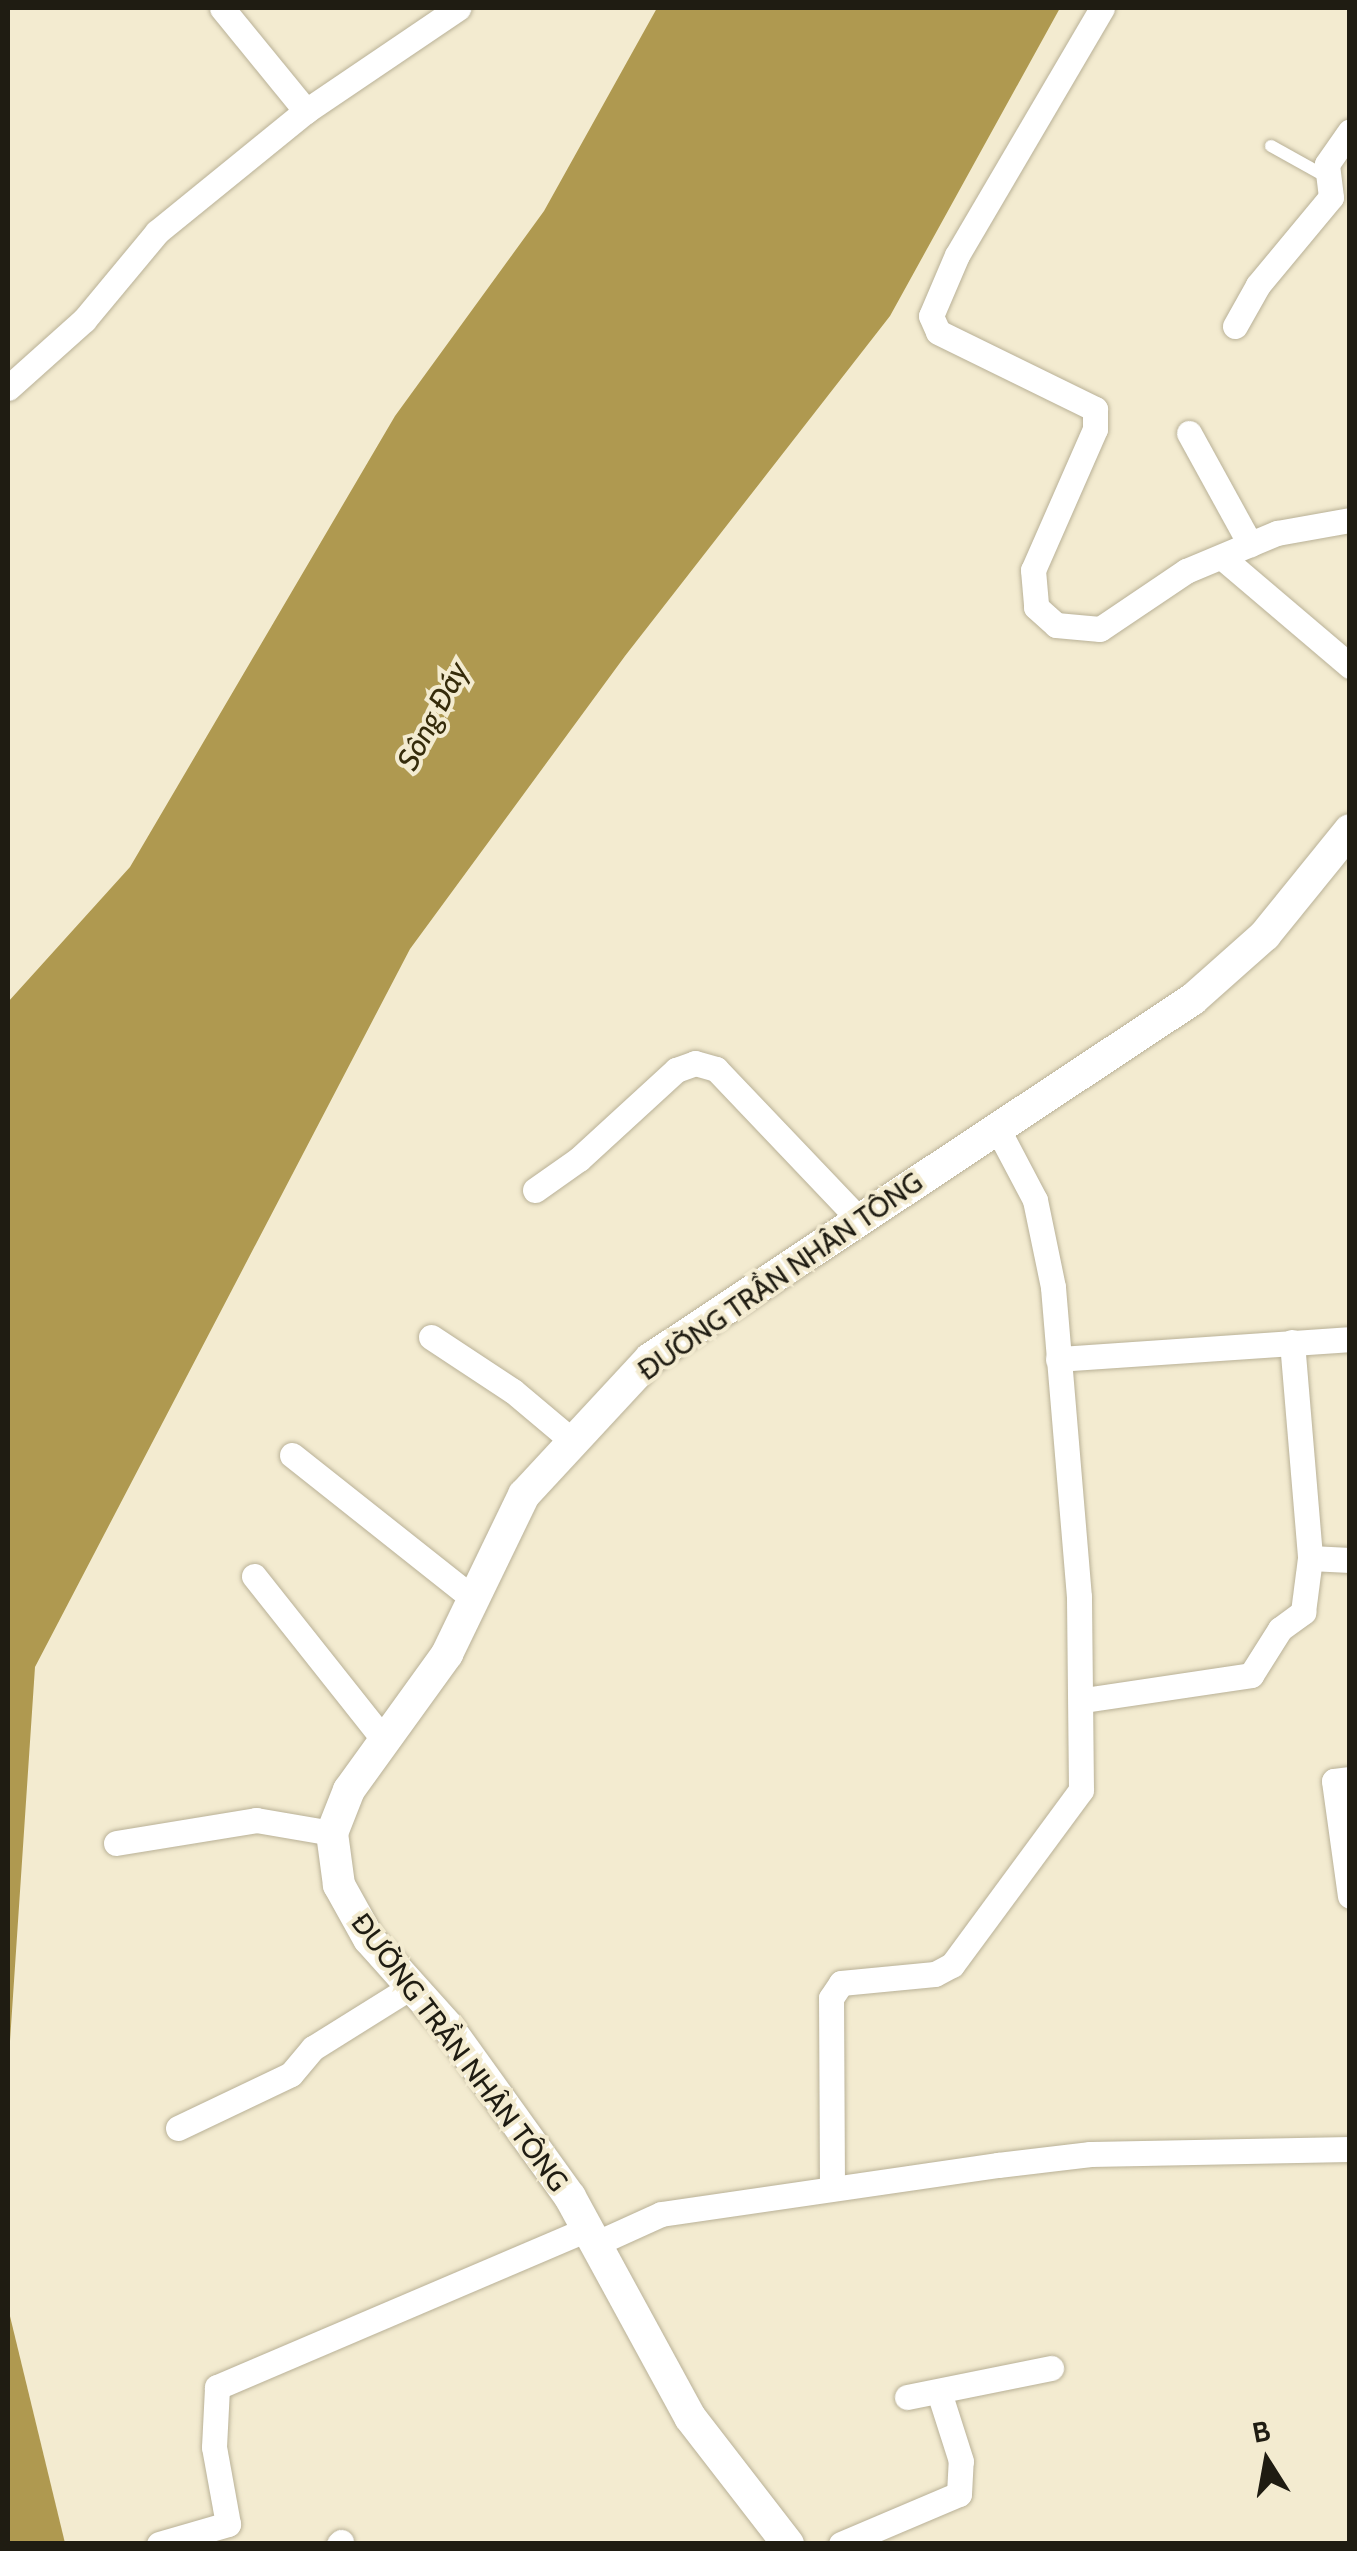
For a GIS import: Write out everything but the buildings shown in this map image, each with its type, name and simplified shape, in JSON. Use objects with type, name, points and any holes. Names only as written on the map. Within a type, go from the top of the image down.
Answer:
[{"type":"street","points":[[222,8],[306,111]]},
{"type":"street","points":[[8,388],[84,320],[157,232],[306,111],[458,8]]},
{"type":"street","points":[[1102,8],[957,254],[932,316],[938,332],[1095,409],[1095,429],[1033,570],[1036,607],[1046,618],[1070,629],[1100,629],[1175,577],[1250,544],[1278,532],[1350,520]]},
{"type":"street","points":[[1235,326],[1258,285],[1331,197],[1325,176],[1350,131]]},
{"type":"street","points":[[1188,432],[1250,544]]},
{"type":"street","points":[[1222,558],[1350,666]]},
{"type":"street","name":"ĐƯỜNG TRẦN NHÂN TÔNG","points":[[788,2544],[690,2417],[591,2236],[448,2028],[369,1939],[339,1886],[332,1834],[348,1790],[446,1654],[524,1495],[570,1439],[650,1359],[1192,999],[1265,935],[1350,830]]},
{"type":"street","points":[[535,1190],[676,1070],[695,1064],[716,1070],[860,1220]]},
{"type":"street","points":[[832,2186],[831,1998],[841,1984],[935,1974],[952,1964],[1080,1790],[1084,1700],[1053,1287],[1035,1200],[996,1126]]},
{"type":"street","points":[[431,1337],[513,1390],[570,1439]]},
{"type":"street","points":[[1058,1359],[1350,1339]]},
{"type":"street","points":[[1084,1700],[1250,1675],[1280,1629],[1303,1612],[1310,1558],[1292,1342]]},
{"type":"street","points":[[292,1455],[474,1598]]},
{"type":"street","points":[[1310,1558],[1350,1560]]},
{"type":"street","points":[[254,1576],[384,1740]]},
{"type":"street","points":[[1342,1780],[1350,1896]]},
{"type":"street","points":[[116,1842],[256,1820],[332,1834]]},
{"type":"street","points":[[178,2128],[291,2074],[313,2048],[409,1988]]},
{"type":"street","points":[[159,2544],[228,2524],[214,2446],[216,2387],[591,2236],[660,2214],[832,2186],[1090,2154],[1350,2149]]},
{"type":"street","points":[[907,2397],[1051,2368]]},
{"type":"street","points":[[841,2544],[958,2494],[962,2462],[940,2392]]},
{"type":"lane","points":[[1271,146],[1325,176]]},
{"type":"water","name":"Sông Đáy","points":[[657,8],[1060,8],[890,316],[625,656],[410,949],[35,1667],[8,2071],[8,1002],[130,867],[395,416],[544,211]]},
{"type":"water","points":[[8,2308],[65,2543],[8,2543]]}]
